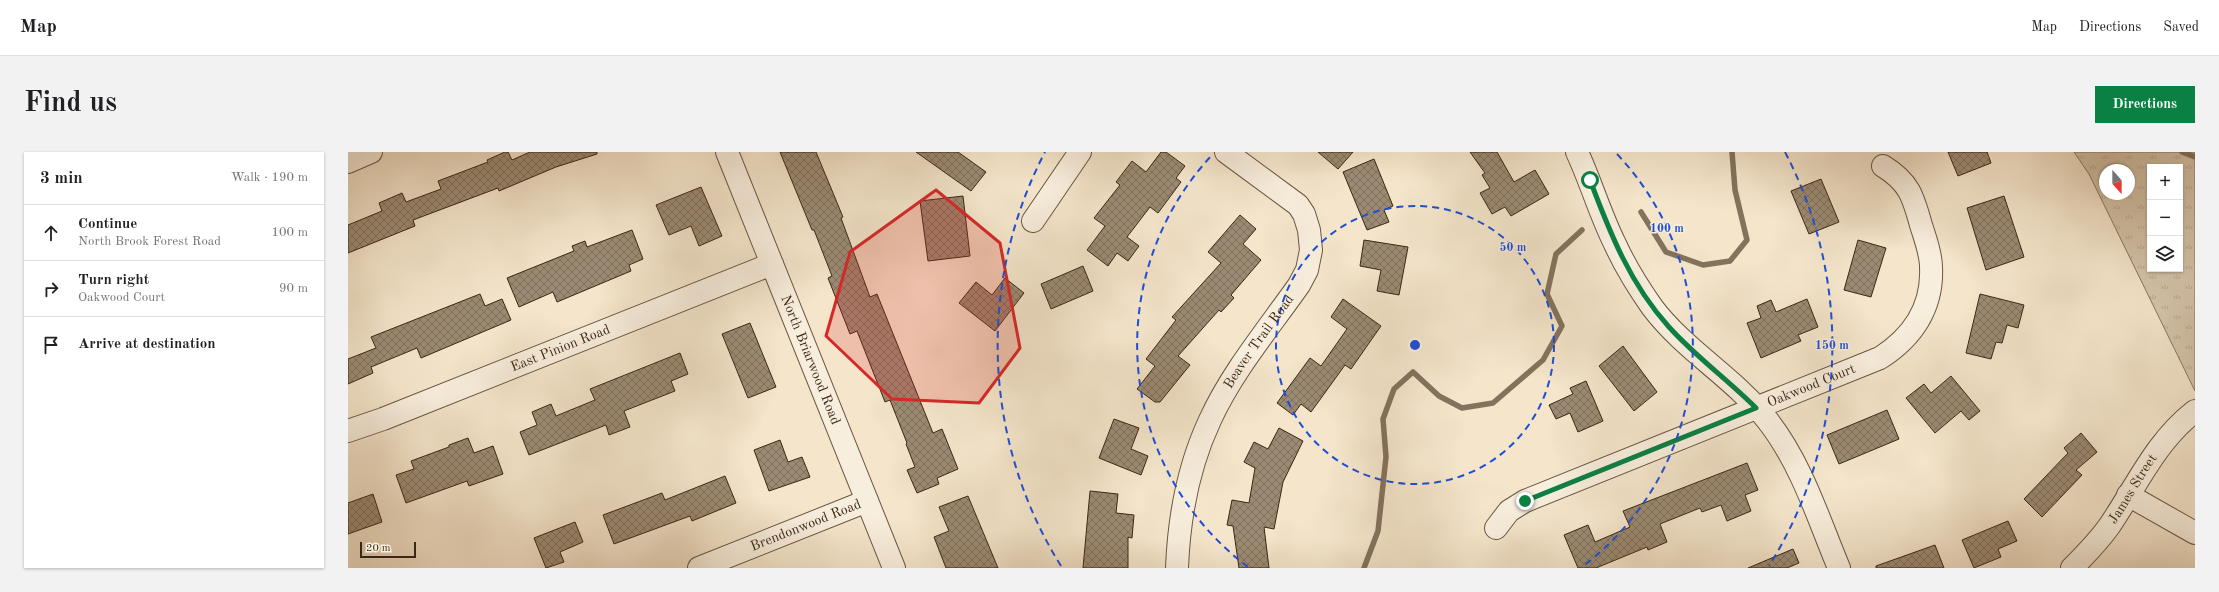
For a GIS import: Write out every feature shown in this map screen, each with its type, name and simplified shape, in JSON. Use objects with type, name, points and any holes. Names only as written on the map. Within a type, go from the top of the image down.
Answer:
[{"type":"street","points":[[348,162],[371,152]]},
{"type":"street","name":"North Briarwood Road","points":[[727,152],[894,568]]},
{"type":"street","points":[[1032,221],[1080,152]]},
{"type":"street","name":"Beaver Trail Road","points":[[1176,568],[1178,531],[1186,488],[1194,459],[1210,419],[1231,381],[1299,285],[1307,270],[1311,250],[1309,230],[1298,205],[1226,152]]},
{"type":"street","points":[[1577,152],[1590,180],[1614,244],[1636,283],[1653,308],[1684,343],[1756,408],[1768,421],[1796,464],[1839,568]]},
{"type":"street","name":"Oakwood Court","points":[[1496,528],[1510,511],[1525,501],[1880,358],[1897,347],[1912,332],[1923,313],[1930,290],[1930,254],[1915,203],[1908,188],[1898,175],[1882,166]]},
{"type":"street","name":"East Pinion Road","points":[[348,431],[383,419],[772,264]]},
{"type":"street","name":"James Street","points":[[2072,568],[2093,547],[2165,440],[2195,411]]},
{"type":"street","points":[[2128,495],[2195,533]]},
{"type":"street","name":"Brendonwood Road","points":[[699,568],[867,501]]},
{"type":"highlighted area","points":[[936,190],[1000,243],[1020,348],[979,403],[892,399],[826,336],[850,252]]},
{"type":"green space","points":[[2074,152],[2195,152],[2195,391],[2102,200],[2135,200],[2135,164],[2099,164],[2099,194],[2089,174]]},
{"type":"building","points":[[508,152],[512,160],[530,152],[597,152],[597,154],[556,167],[499,191],[498,188],[413,220],[415,226],[348,253],[348,225],[382,211],[379,203],[402,193],[406,202],[441,189],[438,181],[488,162],[487,160]]},
{"type":"building","points":[[780,152],[816,152],[843,217],[841,218],[870,297],[877,294],[933,433],[942,429],[958,469],[937,478],[939,484],[917,493],[907,470],[915,467],[890,400],[885,402],[857,331],[850,334],[828,278],[832,276]]},
{"type":"building","points":[[916,152],[958,152],[986,172],[971,191]]},
{"type":"building","points":[[1161,152],[1166,152],[1185,166],[1176,178],[1181,182],[1158,213],[1150,207],[1127,237],[1139,246],[1128,261],[1117,253],[1108,266],[1087,250],[1105,226],[1094,218],[1120,185],[1116,182],[1132,161],[1146,172]]},
{"type":"building","points":[[1318,152],[1353,152],[1338,169]]},
{"type":"building","points":[[1470,152],[1497,152],[1514,182],[1535,170],[1549,194],[1511,216],[1505,207],[1492,214],[1480,193],[1490,188],[1482,175],[1485,173]]},
{"type":"building","points":[[1948,152],[1987,152],[1991,163],[1958,176]]},
{"type":"building","points":[[1374,159],[1393,206],[1384,210],[1389,222],[1367,230],[1343,172]]},
{"type":"building","points":[[1821,179],[1839,222],[1809,234],[1791,191]]},
{"type":"building","points":[[701,187],[722,236],[699,246],[691,226],[669,235],[656,205]]},
{"type":"building","points":[[963,196],[970,256],[928,261],[920,201]]},
{"type":"building","points":[[2004,196],[2024,257],[1986,270],[1967,208]]},
{"type":"building","points":[[1240,215],[1256,229],[1243,244],[1261,260],[1231,295],[1234,298],[1221,312],[1219,310],[1178,356],[1190,365],[1160,402],[1155,402],[1137,389],[1155,366],[1146,359],[1176,320],[1172,317],[1221,263],[1208,252]]},
{"type":"building","points":[[632,230],[643,259],[629,265],[631,271],[557,302],[553,292],[519,307],[507,278],[574,251],[572,246],[585,241],[587,247]]},
{"type":"building","points":[[1364,240],[1408,247],[1399,295],[1377,291],[1381,270],[1360,266]]},
{"type":"building","points":[[1858,240],[1886,248],[1871,297],[1844,290]]},
{"type":"building","points":[[1083,266],[1093,291],[1051,309],[1041,284]]},
{"type":"building","points":[[1005,278],[1024,293],[995,331],[959,303],[976,282],[992,295]]},
{"type":"building","points":[[480,294],[485,306],[502,299],[511,320],[421,358],[417,348],[371,367],[373,373],[348,384],[348,359],[376,348],[371,337]]},
{"type":"building","points":[[1980,294],[2024,305],[2018,328],[2007,325],[2002,343],[1996,342],[1991,359],[1966,353]]},
{"type":"building","points":[[1343,299],[1381,326],[1351,369],[1345,365],[1311,412],[1301,404],[1293,415],[1277,403],[1310,358],[1321,366],[1347,329],[1331,317]]},
{"type":"building","points":[[1807,299],[1818,327],[1798,335],[1801,341],[1761,358],[1747,323],[1761,318],[1757,306],[1771,300],[1776,312]]},
{"type":"building","points":[[750,323],[776,387],[748,398],[722,334]]},
{"type":"building","points":[[1623,346],[1657,392],[1634,411],[1599,366]]},
{"type":"building","points":[[680,353],[688,374],[671,381],[675,391],[624,411],[630,427],[609,435],[606,425],[529,455],[520,432],[537,425],[532,412],[551,404],[556,416],[595,400],[590,389]]},
{"type":"building","points":[[1951,376],[1980,411],[1969,420],[1961,411],[1935,433],[1906,398],[1924,384],[1931,393]]},
{"type":"building","points":[[1586,381],[1603,421],[1578,432],[1570,413],[1556,419],[1549,405],[1573,394],[1570,388]]},
{"type":"building","points":[[1887,410],[1899,439],[1839,464],[1827,435]]},
{"type":"building","points":[[1114,419],[1139,428],[1131,449],[1148,456],[1141,475],[1099,458]]},
{"type":"building","points":[[1279,428],[1303,441],[1283,482],[1274,529],[1264,527],[1269,568],[1239,568],[1233,526],[1227,525],[1232,500],[1249,503],[1255,468],[1244,462],[1254,442],[1268,449]]},
{"type":"building","points":[[2081,433],[2097,452],[2076,470],[2082,475],[2042,517],[2024,499],[2068,453],[2064,448]]},
{"type":"building","points":[[468,438],[474,453],[493,446],[503,474],[469,486],[467,481],[406,503],[396,475],[414,469],[411,461],[449,447],[449,445]]},
{"type":"building","points":[[780,440],[788,462],[802,457],[810,477],[769,491],[754,450]]},
{"type":"building","points":[[1747,463],[1758,490],[1745,495],[1751,511],[1727,521],[1721,505],[1702,512],[1700,508],[1660,524],[1667,542],[1648,550],[1647,547],[1596,568],[1578,568],[1564,535],[1588,525],[1595,542],[1630,527],[1623,511]]},
{"type":"building","points":[[725,476],[736,503],[692,521],[690,516],[614,544],[603,515],[662,493],[665,500]]},
{"type":"building","points":[[1090,491],[1118,494],[1116,513],[1134,515],[1132,538],[1128,537],[1128,568],[1083,568]]},
{"type":"building","points":[[373,494],[382,522],[348,534],[348,503]]},
{"type":"building","points":[[968,496],[998,568],[946,568],[934,537],[949,531],[939,507]]},
{"type":"building","points":[[2008,521],[2017,541],[1998,549],[2001,557],[1974,568],[1962,540]]},
{"type":"building","points":[[575,522],[583,542],[560,552],[564,562],[546,568],[534,538]]},
{"type":"building","points":[[1935,545],[1944,568],[1876,568],[1876,566]]},
{"type":"building","points":[[1793,549],[1799,563],[1787,568],[1748,568]]},
{"type":"waterway","points":[[1641,212],[1666,252],[1703,265],[1730,261],[1747,240],[1735,190],[1732,152]]},
{"type":"waterway","points":[[2182,152],[2195,157]]},
{"type":"waterway","points":[[1364,568],[1378,531],[1386,457],[1383,419],[1394,389],[1413,372],[1439,396],[1462,408],[1493,403],[1543,360],[1562,326],[1547,294],[1556,254],[1582,230]]},
{"type":"route","points":[[1525,501],[1756,408],[1684,343],[1653,308],[1636,283],[1614,244],[1590,180]]}]
